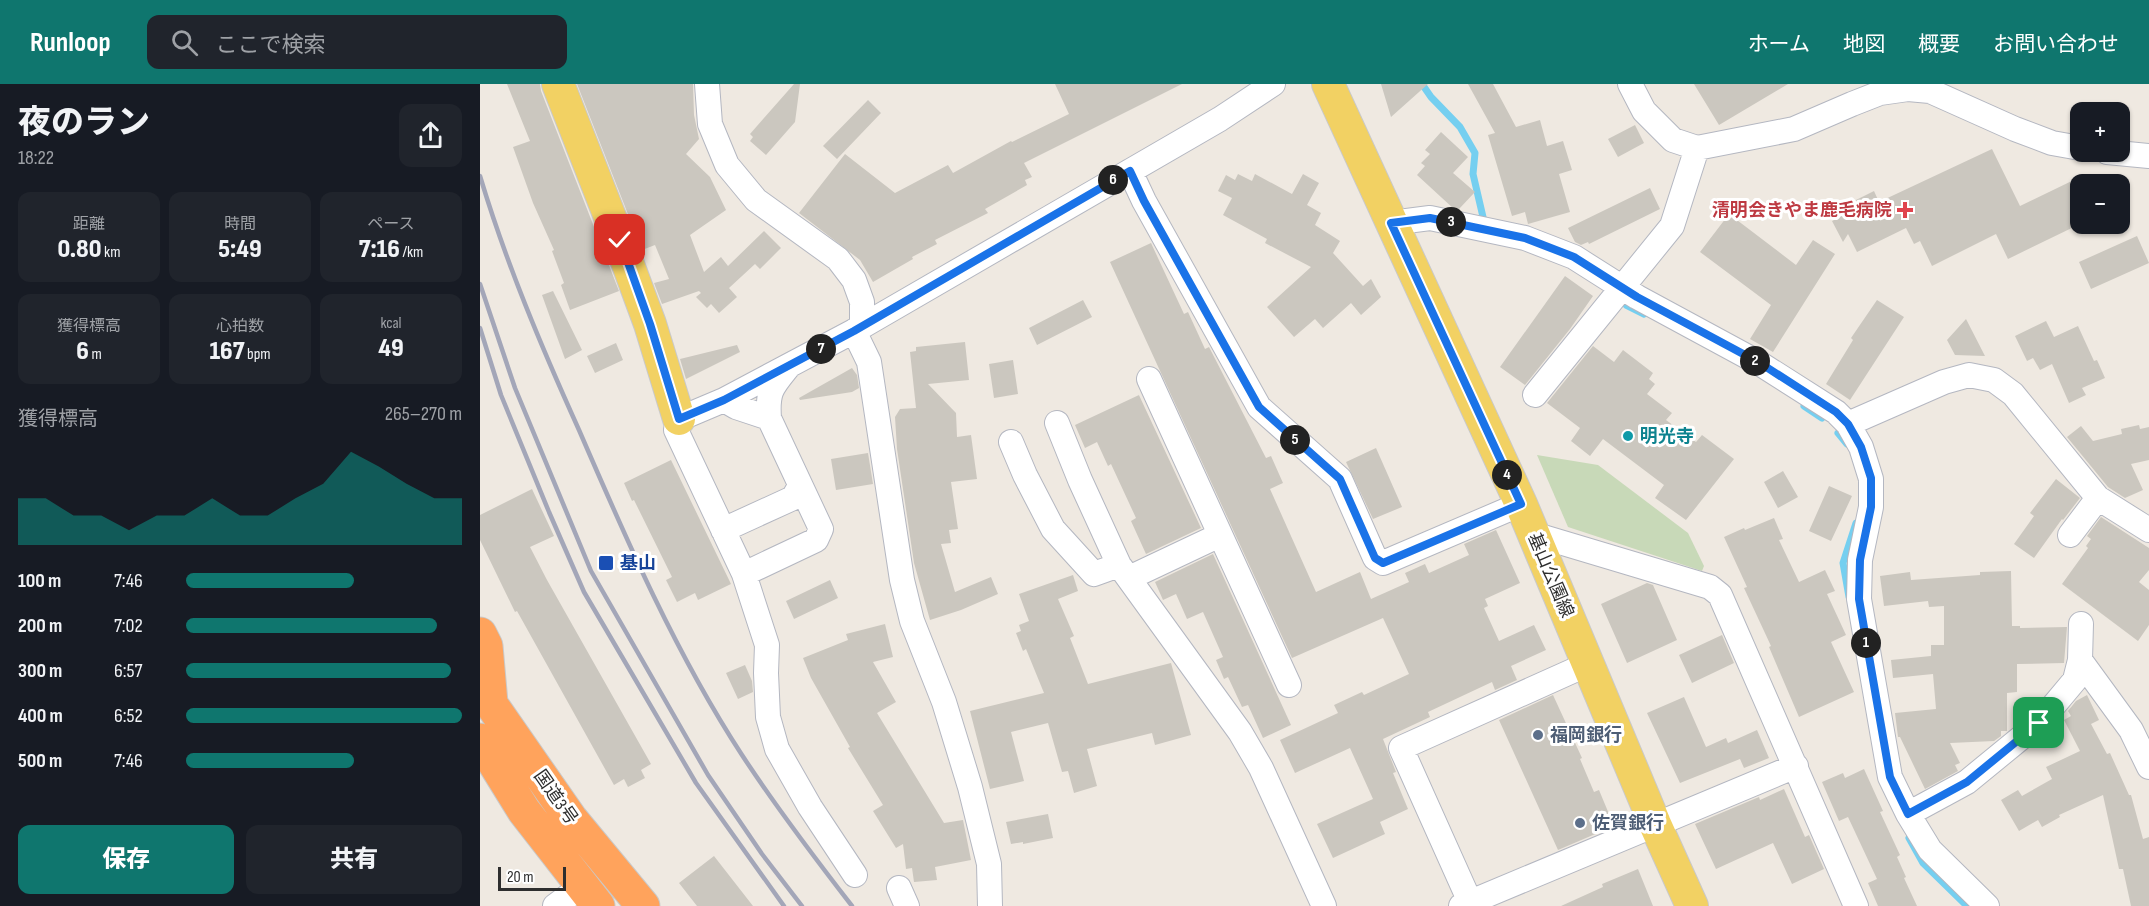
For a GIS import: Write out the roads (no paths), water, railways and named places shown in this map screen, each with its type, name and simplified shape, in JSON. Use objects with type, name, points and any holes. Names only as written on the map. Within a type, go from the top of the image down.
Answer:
[{"type":"highway","points":[[480,634],[486,646],[486,692]]},
{"type":"highway","name":"国道3号","points":[[486,692],[571,819],[643,906]]},
{"type":"highway","name":"国道3号","points":[[480,740],[524,811],[590,896]]},
{"type":"highway","points":[[480,770],[501,795],[524,811]]},
{"type":"main road","points":[[558,84],[620,240],[650,324],[679,419]]},
{"type":"main road","name":"基山公園線","points":[[1328,84],[1521,504],[1655,824],[1692,906]]},
{"type":"street","points":[[707,84],[710,124],[727,165],[756,200],[838,259],[854,280],[862,302],[858,329],[869,362],[902,580],[912,621],[944,702],[970,787],[989,864],[990,906]]},
{"type":"street","points":[[855,875],[810,807],[777,749],[768,717],[767,645],[744,574],[676,430],[679,419],[724,400],[858,329],[1220,119],[1273,84]]},
{"type":"street","points":[[1630,84],[1644,111],[1672,140],[1697,148],[1794,129],[1880,93],[1920,87],[2052,143],[2070,146]]},
{"type":"street","points":[[1535,395],[1672,226],[1697,148]]},
{"type":"street","points":[[2130,154],[2149,156]]},
{"type":"street","points":[[1130,171],[1189,283],[1259,407],[1340,479],[1375,558],[1383,563],[1521,504]]},
{"type":"street","points":[[1391,223],[1430,218],[1525,238],[1574,257],[1622,288],[1760,363],[1836,412],[1848,424],[1861,447],[1871,478],[1871,507],[1860,560],[1860,608],[1890,777],[1908,814],[1930,850],[1987,906]]},
{"type":"street","points":[[744,574],[816,540],[821,529],[769,418],[768,404],[771,388],[789,366]]},
{"type":"street","points":[[1848,424],[1944,382],[1969,375],[1994,380],[2013,394],[2098,498],[2149,530]]},
{"type":"street","points":[[1149,379],[1288,685]]},
{"type":"street","points":[[724,400],[736,407],[769,418]]},
{"type":"street","points":[[1057,423],[1080,480],[1124,571],[1240,732],[1261,768],[1324,906]]},
{"type":"street","points":[[1011,442],[1053,529],[1094,573],[1124,571],[1220,535]]},
{"type":"street","points":[[723,530],[793,498],[800,486]]},
{"type":"street","points":[[2070,535],[2098,498]]},
{"type":"street","points":[[1533,534],[1710,587],[1720,595],[1856,906]]},
{"type":"street","points":[[1908,814],[1967,782],[2039,723],[2075,680],[2080,660],[2081,624]]},
{"type":"street","points":[[2080,660],[2131,730],[2149,767]]},
{"type":"street","points":[[1588,664],[1401,748],[1466,904],[1796,766]]},
{"type":"street","points":[[555,906],[590,896]]},
{"type":"waterway","points":[[1422,84],[1431,97],[1460,127],[1475,153],[1473,174],[1483,217]]},
{"type":"waterway","points":[[1626,305],[1644,314]]},
{"type":"waterway","points":[[1804,406],[1822,418]]},
{"type":"waterway","points":[[1838,433],[1847,444]]},
{"type":"waterway","points":[[1849,597],[1843,563],[1856,523]]},
{"type":"waterway","points":[[1909,838],[1923,863],[1967,906]]},
{"type":"railway","points":[[480,176],[501,241],[538,337],[615,513],[674,637],[718,717],[742,755],[768,794],[852,906]]},
{"type":"railway","points":[[480,284],[515,388],[591,571],[708,775],[762,854],[802,906]]},
{"type":"railway","points":[[480,328],[501,395],[584,592],[696,783],[784,906]]},
{"type":"place","name":"清明会きやま鹿毛病院","points":[[1905,210]]},
{"type":"place","name":"明光寺","points":[[1628,436]]},
{"type":"place","name":"基山","points":[[606,563]]},
{"type":"place","name":"福岡銀行","points":[[1538,735]]},
{"type":"place","name":"佐賀銀行","points":[[1580,823]]}]
